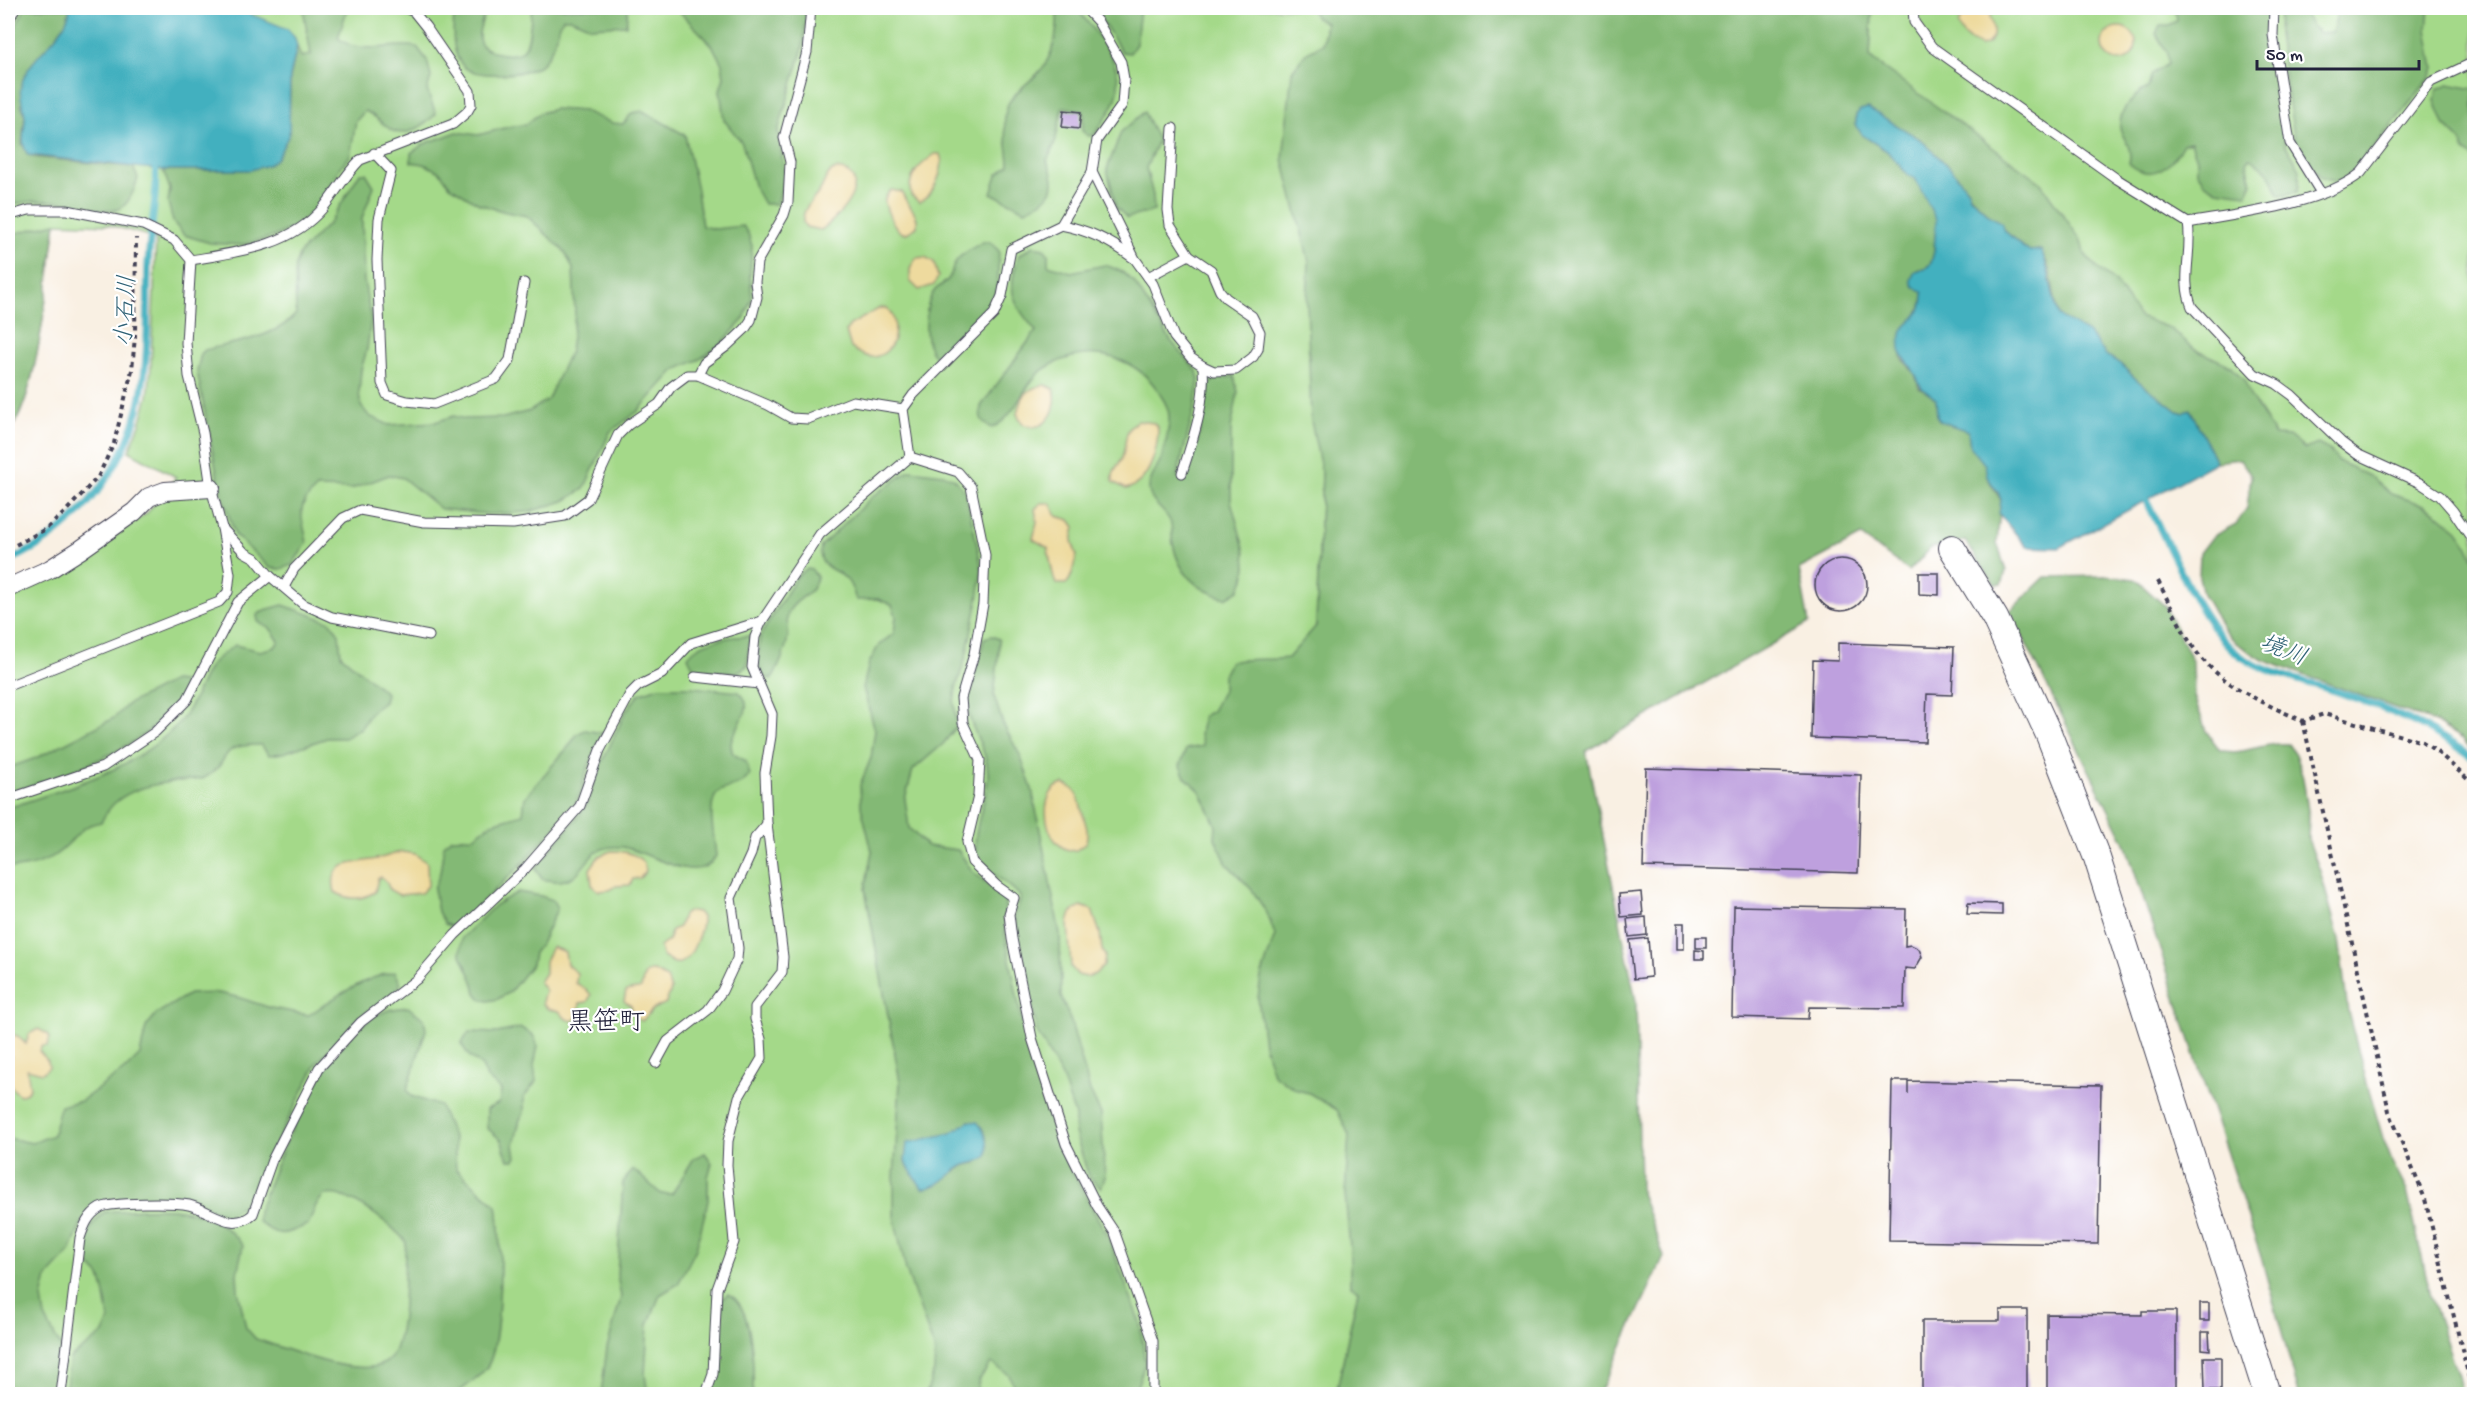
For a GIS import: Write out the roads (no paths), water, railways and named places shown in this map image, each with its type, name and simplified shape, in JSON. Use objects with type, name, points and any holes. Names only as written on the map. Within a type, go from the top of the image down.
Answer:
[{"type":"street","points":[[8,588],[60,563],[107,532],[149,497],[165,491],[211,488]]},
{"type":"street","points":[[1952,548],[1995,618],[2010,650],[2049,735],[2097,858],[2268,1395]]},
{"type":"lane","points":[[8,22],[15,8]]},
{"type":"lane","points":[[191,260],[270,244],[286,237],[322,209],[360,160],[453,124],[467,112],[471,105],[470,92],[426,27],[414,12],[405,8]]},
{"type":"lane","points":[[698,375],[704,363],[727,346],[751,320],[757,297],[757,262],[784,215],[788,202],[790,162],[784,138],[807,52],[811,8]]},
{"type":"lane","points":[[910,457],[903,408],[913,395],[994,314],[1002,296],[1011,249],[1061,225],[1092,172],[1097,140],[1122,105],[1124,79],[1121,62],[1098,22],[1085,8]]},
{"type":"lane","points":[[1913,8],[1914,22],[1932,47],[2117,178],[2188,223],[2272,208],[2348,183],[2361,172],[2431,82],[2475,62]]},
{"type":"lane","points":[[2274,8],[2273,35],[2290,143],[2320,194]]},
{"type":"lane","points":[[1092,172],[1135,259],[1153,284],[1174,336],[1191,358],[1203,366],[1214,371],[1236,370],[1253,357],[1258,349],[1260,332],[1252,316],[1226,298],[1220,291],[1211,270],[1189,255],[1170,225],[1168,210],[1173,128]]},
{"type":"lane","points":[[374,153],[391,171],[379,219],[377,260],[382,383],[387,395],[407,401],[434,404],[496,379],[510,360],[524,283]]},
{"type":"lane","points":[[8,216],[29,210],[67,210],[140,225],[174,240],[191,260],[186,343],[189,376],[203,433],[211,488],[222,528],[230,574],[228,592],[219,602],[8,686]]},
{"type":"lane","points":[[2188,223],[2191,241],[2186,282],[2187,294],[2192,307],[2255,374],[2277,384],[2292,395],[2341,442],[2357,454],[2420,483],[2440,496],[2475,542]]},
{"type":"lane","points":[[1061,225],[1089,231],[1135,259]]},
{"type":"lane","points":[[1148,276],[1189,255]]},
{"type":"lane","points":[[1182,473],[1193,439],[1202,398],[1203,366]]},
{"type":"lane","points":[[284,587],[294,569],[343,519],[360,510],[424,522],[513,524],[565,516],[588,499],[618,435],[628,425],[659,404],[671,387],[687,375],[698,375],[768,405],[790,418],[808,419],[854,402],[903,408]]},
{"type":"lane","points":[[706,1395],[713,1374],[717,1289],[734,1242],[728,1141],[739,1097],[762,1058],[755,1007],[782,972],[783,957],[767,824],[765,773],[772,714],[752,667],[755,637],[762,621],[820,534],[910,457]]},
{"type":"lane","points":[[910,457],[958,472],[971,487],[985,555],[981,614],[974,654],[961,698],[963,723],[980,760],[978,796],[967,842],[972,862],[997,886],[1014,898],[1009,914],[1012,939],[1032,1038],[1066,1144],[1097,1206],[1115,1233],[1153,1341],[1153,1395]]},
{"type":"lane","points":[[222,528],[244,552],[255,558],[270,576],[303,604],[332,617],[429,636]]},
{"type":"lane","points":[[8,799],[103,767],[155,732],[187,700],[238,602],[270,576]]},
{"type":"lane","points":[[61,1395],[80,1238],[91,1215],[102,1207],[176,1203],[190,1205],[225,1220],[238,1222],[246,1220],[253,1214],[272,1160],[319,1068],[361,1022],[417,979],[455,935],[525,869],[580,806],[600,750],[630,694],[638,686],[662,674],[692,643],[762,621]]},
{"type":"lane","points":[[695,677],[759,684]]},
{"type":"lane","points":[[656,1063],[668,1041],[708,1010],[722,991],[737,959],[738,948],[731,898],[751,855],[755,838],[767,824]]},
{"type":"water","points":[[70,8],[235,8],[288,29],[295,38],[297,46],[290,77],[289,135],[277,158],[268,165],[250,170],[163,170],[28,155],[23,142],[25,114],[20,92],[22,82],[33,62],[62,28]]},
{"type":"water","points":[[1868,108],[1920,139],[1954,172],[1970,196],[1990,216],[2002,223],[2005,231],[2025,249],[2041,250],[2059,316],[2088,333],[2107,356],[2117,361],[2137,380],[2178,411],[2184,413],[2190,409],[2216,462],[2059,548],[2027,547],[1999,514],[2001,500],[1987,477],[1985,465],[1970,446],[1968,431],[1940,421],[1937,417],[1936,399],[1921,387],[1900,351],[1902,330],[1918,314],[1922,305],[1923,292],[1913,286],[1911,280],[1915,271],[1925,269],[1931,263],[1936,220],[1915,178],[1908,175],[1887,151],[1862,135],[1856,125],[1856,115],[1860,110]]},
{"type":"water","points":[[969,1121],[977,1122],[983,1130],[987,1142],[987,1156],[965,1165],[933,1186],[922,1188],[905,1162],[907,1143],[951,1133]]},
{"type":"waterway","name":"小石川","points":[[8,561],[34,548],[80,512],[99,490],[128,439],[137,412],[145,368],[148,263],[155,200],[155,163]]},
{"type":"waterway","name":"境川","points":[[2147,502],[2196,601],[2208,620],[2234,651],[2255,665],[2372,704],[2408,719],[2442,737],[2474,759]]},
{"type":"district","name":"黒笹町","points":[[606,1024]]}]
